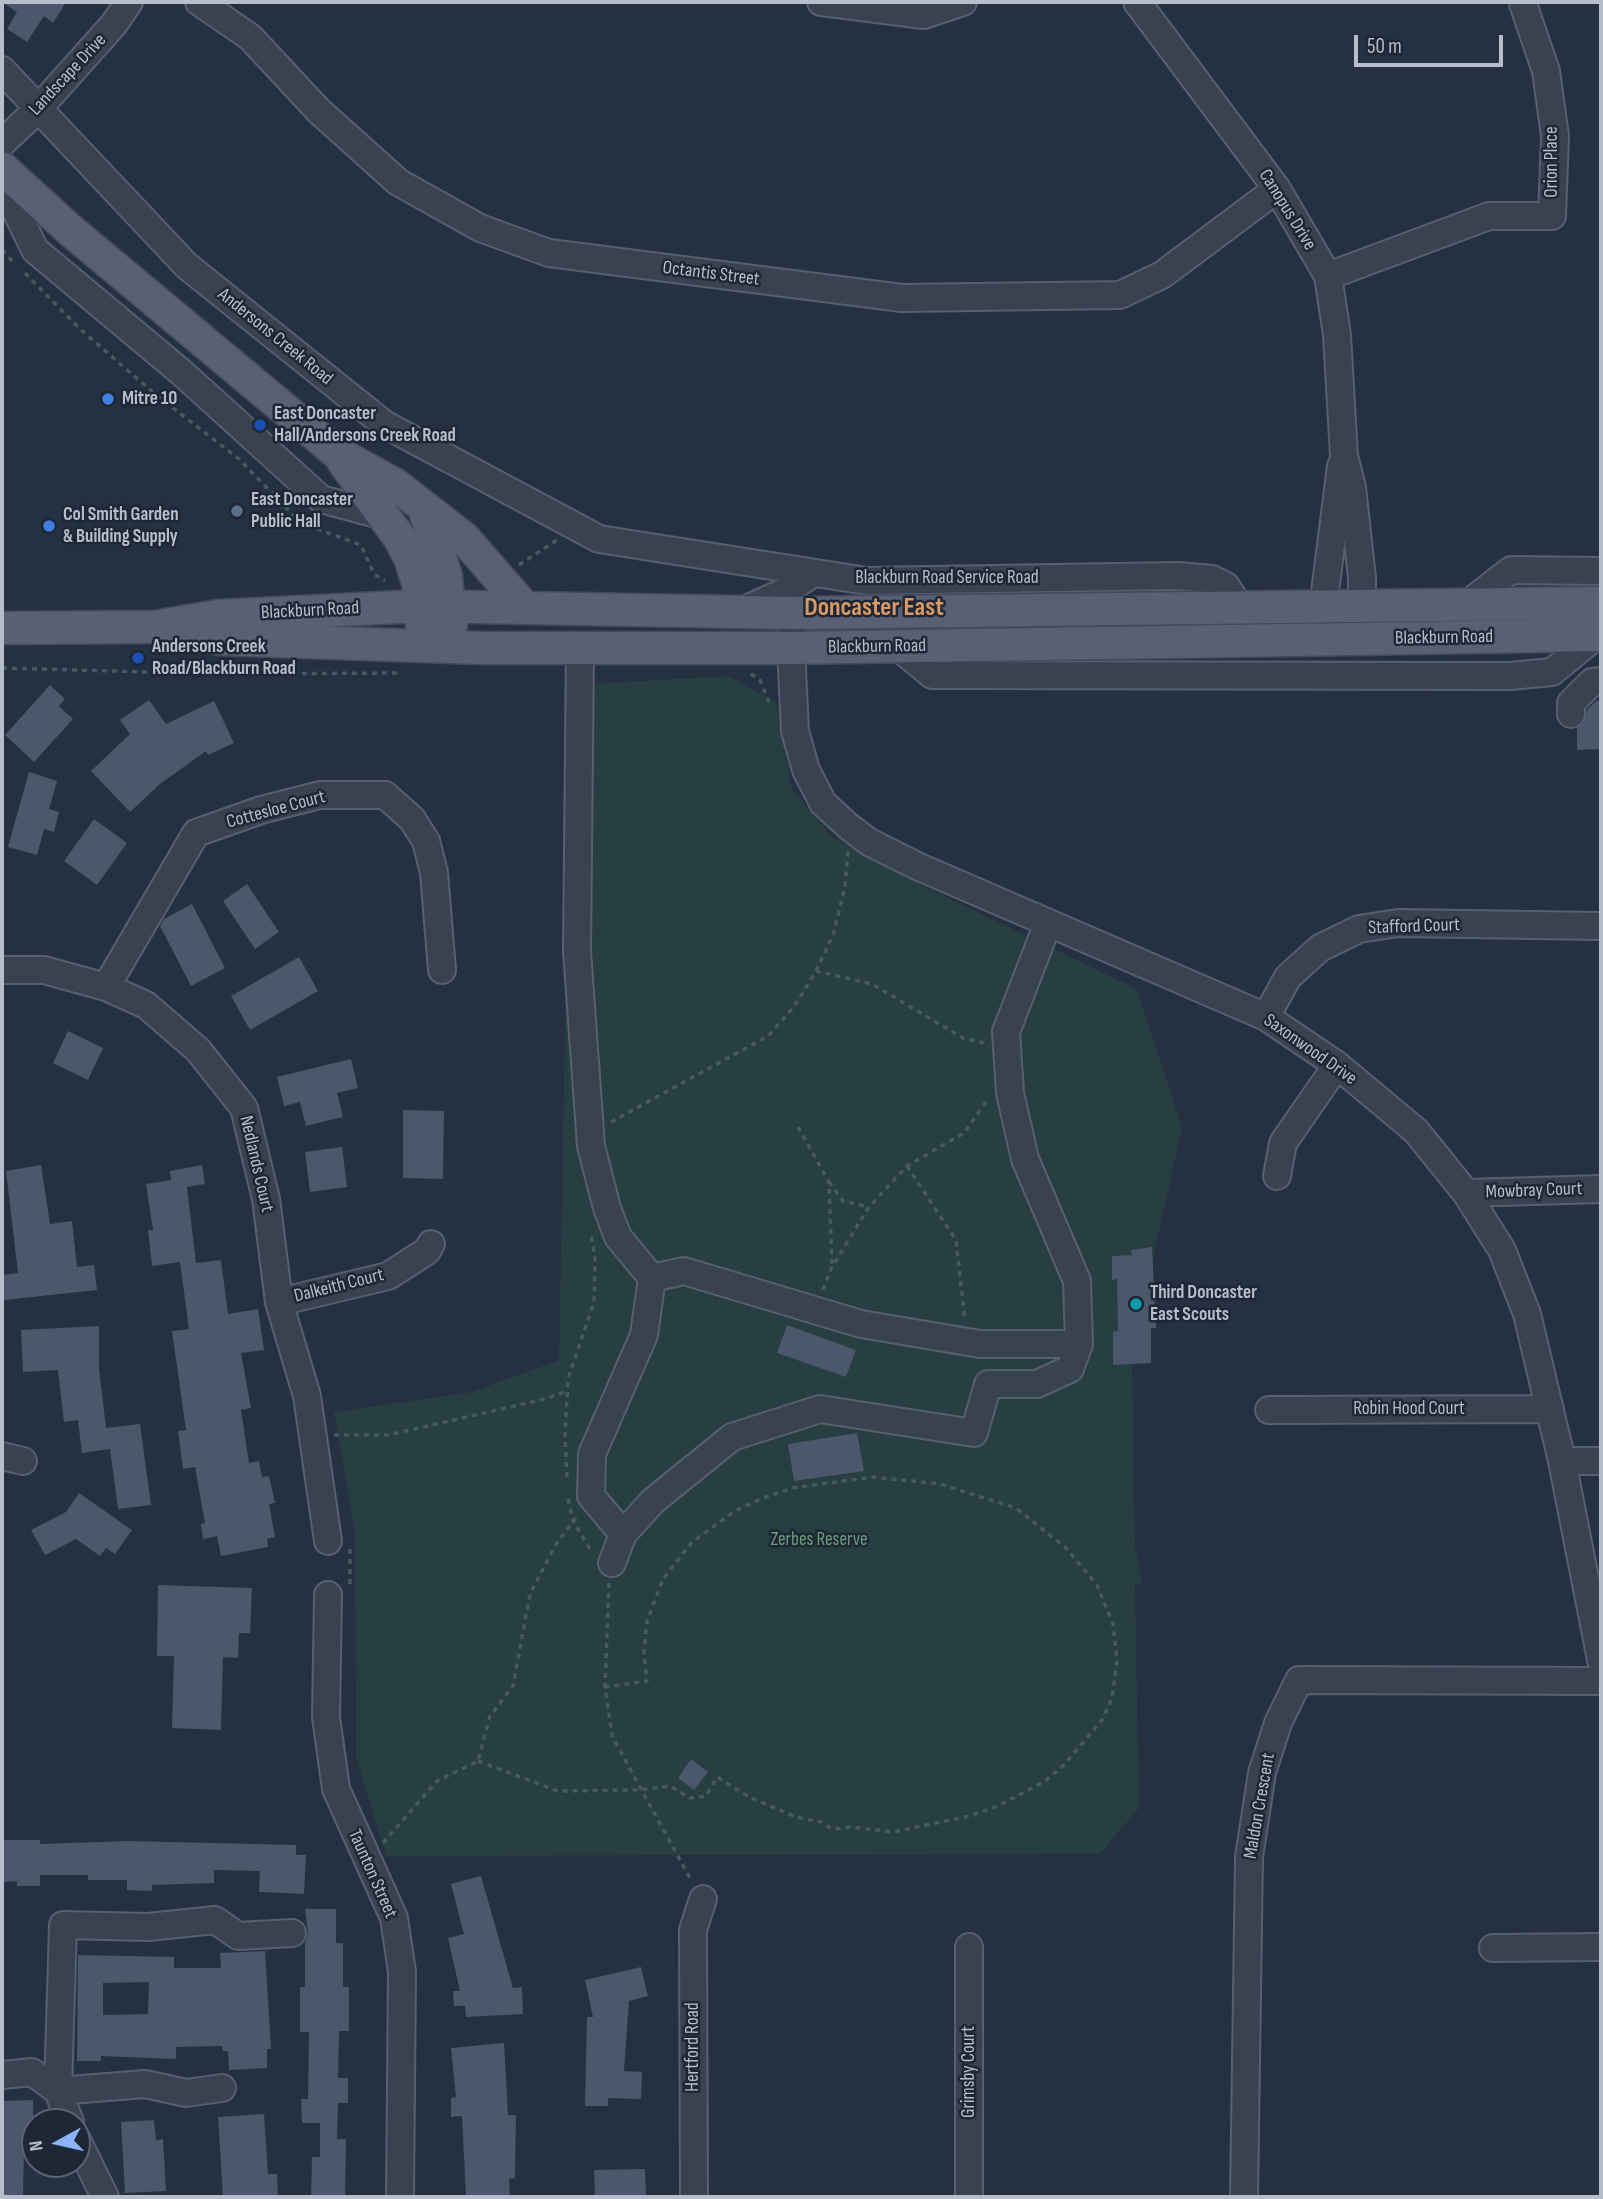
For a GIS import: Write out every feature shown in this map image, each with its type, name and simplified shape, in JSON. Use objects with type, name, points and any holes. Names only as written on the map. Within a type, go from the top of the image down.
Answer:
[{"type":"main road","points":[[2,167],[69,230],[336,452],[396,485],[464,538],[524,607]]},
{"type":"main road","points":[[336,452],[384,516],[410,558],[436,606],[451,648]]},
{"type":"main road","points":[[424,508],[440,552],[436,606]]},
{"type":"main road","name":"Blackburn Road","points":[[2,628],[154,626],[218,616],[436,606],[795,613],[1601,603]]},
{"type":"main road","points":[[1517,604],[1519,637]]},
{"type":"main road","name":"Blackburn Road","points":[[154,626],[219,639],[451,648],[791,648],[1599,635]]},
{"type":"street","name":"Landscape Drive","points":[[2,143],[38,109],[114,24],[129,2]]},
{"type":"street","name":"Octantis Street","points":[[199,2],[250,37],[319,111],[398,182],[480,228],[549,253],[902,298],[1120,295],[1162,275],[1277,189]]},
{"type":"street","points":[[821,2],[924,15],[962,2]]},
{"type":"street","name":"Canopus Drive","points":[[1137,2],[1277,189],[1328,276],[1337,335],[1344,456],[1352,487],[1362,578],[1362,607],[1346,640]]},
{"type":"street","name":"Orion Place","points":[[1328,276],[1489,216],[1552,216],[1553,123],[1546,71],[1523,4]]},
{"type":"street","name":"Andersons Creek Road","points":[[2,70],[187,266],[384,424],[588,533]]},
{"type":"street","points":[[2,182],[35,250],[181,372],[321,499],[384,516]]},
{"type":"street","name":"Canopus Drive","points":[[1323,608],[1337,481],[1344,456]]},
{"type":"street","name":"Blackburn Road Service Road","points":[[588,533],[867,581],[1178,576],[1212,579],[1226,586],[1241,609]]},
{"type":"street","points":[[1466,605],[1511,570],[1601,571]]},
{"type":"street","points":[[737,613],[784,592],[814,573]]},
{"type":"street","points":[[1323,608],[1346,640]]},
{"type":"street","name":"Saxonwood Drive","points":[[795,613],[791,648],[795,731],[806,769],[823,803],[869,842],[1266,1017],[1337,1065],[1416,1131],[1466,1193],[1502,1250],[1527,1314],[1562,1461],[1601,1660]]},
{"type":"street","points":[[897,646],[932,675],[1510,676],[1552,672],[1599,635]]},
{"type":"street","points":[[580,648],[577,951],[590,1146],[618,1237],[652,1278],[644,1335],[592,1454],[591,1496],[623,1534]]},
{"type":"street","points":[[1571,714],[1571,703],[1592,682],[1601,681]]},
{"type":"street","name":"Cottesloe Court","points":[[106,987],[196,833],[261,810],[320,795],[386,795],[412,819],[426,841],[434,873],[442,970]]},
{"type":"street","points":[[612,1563],[623,1534],[653,1501],[732,1437],[820,1409],[974,1433],[988,1384],[1037,1384],[1070,1369],[1079,1344],[1077,1281],[1025,1159],[1010,1093],[1006,1032],[1048,923]]},
{"type":"street","name":"Stafford Court","points":[[1266,1017],[1288,977],[1320,948],[1359,929],[1398,923],[1601,926]]},
{"type":"street","name":"Nedlands Court","points":[[2,970],[44,970],[106,987],[146,1005],[198,1050],[244,1108],[266,1199],[279,1302]]},
{"type":"street","points":[[1277,1176],[1283,1143],[1337,1065]]},
{"type":"street","name":"Mowbray Court","points":[[1466,1193],[1601,1189]]},
{"type":"street","name":"Dalkeith Court","points":[[279,1302],[388,1276],[427,1251],[431,1244]]},
{"type":"street","points":[[652,1278],[684,1271],[861,1324],[969,1343],[1079,1344]]},
{"type":"street","points":[[279,1302],[307,1396],[328,1541]]},
{"type":"street","name":"Robin Hood Court","points":[[1269,1410],[1550,1409]]},
{"type":"street","points":[[1562,1461],[1601,1461]]},
{"type":"street","name":"Taunton Street","points":[[328,1595],[326,1717],[336,1789],[394,1918],[402,1972],[400,2197]]},
{"type":"street","name":"Maldon Crescent","points":[[1244,2197],[1249,1857],[1262,1773],[1278,1723],[1299,1680],[1601,1681]]},
{"type":"street","name":"Hertford Road","points":[[694,2197],[693,1930],[704,1899]]},
{"type":"street","points":[[65,2108],[58,2091],[63,1925],[148,1927],[215,1920],[237,1936],[292,1933]]},
{"type":"street","name":"Grimsby Court","points":[[969,1947],[969,2197]]},
{"type":"street","points":[[1493,1948],[1601,1947]]},
{"type":"street","points":[[2,2076],[32,2072],[58,2091],[145,2084],[186,2093],[222,2088]]},
{"type":"street","points":[[91,2168],[105,2197]]},
{"type":"path","points":[[498,579],[588,533]]},
{"type":"path","points":[[2,668],[223,674],[402,673]]},
{"type":"path","points":[[750,673],[760,680],[766,696]]},
{"type":"path","points":[[601,1127],[768,1036],[793,1008],[816,971],[833,935],[845,887],[848,850]]},
{"type":"path","points":[[816,971],[872,984],[963,1038],[996,1044],[1007,1042]]},
{"type":"path","points":[[815,1310],[832,1267],[869,1208],[907,1166],[964,1133],[989,1098],[1010,1093]]},
{"type":"path","points":[[798,1127],[843,1201],[869,1208]]},
{"type":"path","points":[[907,1166],[956,1240],[969,1343]]},
{"type":"path","points":[[829,1182],[832,1267]]},
{"type":"path","points":[[568,1379],[594,1302],[595,1257],[590,1231]]},
{"type":"path","points":[[332,1435],[388,1436],[545,1399],[568,1391]]},
{"type":"path","points":[[369,1860],[437,1781],[478,1761],[558,1791],[639,1790],[670,1786],[691,1798],[706,1796],[717,1777],[772,1808],[841,1830],[852,1827],[893,1832],[970,1816],[1025,1793],[1054,1773],[1102,1720],[1115,1685],[1117,1660],[1113,1623],[1097,1585],[1066,1548],[1016,1508],[977,1494],[927,1482],[873,1477],[828,1482],[763,1498],[735,1511],[692,1542],[663,1579],[647,1621],[644,1654],[647,1681],[606,1687]]},
{"type":"path","points":[[478,1761],[490,1716],[513,1686],[530,1594],[556,1544],[591,1496]]},
{"type":"path","points":[[612,1563],[609,1573],[606,1687],[612,1736],[639,1790],[704,1899]]},
{"type":"green space","name":"Zerbes Reserve","points":[[729,676],[776,702],[792,790],[833,837],[897,873],[1137,989],[1182,1128],[1132,1354],[1135,1545],[1142,1583],[1135,1585],[1139,1808],[1100,1854],[386,1856],[356,1757],[355,1534],[334,1412],[472,1392],[559,1360],[571,685]]},
{"type":"building","points":[[2,2],[66,2],[53,23],[44,16],[27,42],[7,29],[17,12]]},
{"type":"building","points":[[50,685],[65,699],[59,706],[73,719],[34,762],[5,735]]},
{"type":"building","points":[[149,700],[166,724],[214,701],[234,743],[208,755],[206,751],[160,784],[130,812],[91,771],[130,734],[120,720]]},
{"type":"building","points":[[1596,701],[1601,701],[1601,749],[1577,750],[1577,728],[1584,722],[1587,710]]},
{"type":"building","points":[[29,772],[57,781],[49,809],[59,812],[54,832],[44,829],[37,855],[8,847]]},
{"type":"building","points":[[94,819],[127,843],[97,885],[64,861]]},
{"type":"building","points":[[247,884],[279,932],[255,949],[223,901]]},
{"type":"building","points":[[192,904],[225,968],[191,986],[160,926],[164,919]]},
{"type":"building","points":[[299,957],[318,991],[250,1030],[231,996]]},
{"type":"building","points":[[68,1031],[103,1048],[88,1080],[53,1063]]},
{"type":"building","points":[[351,1059],[358,1088],[337,1093],[343,1117],[306,1126],[300,1102],[284,1106],[277,1077]]},
{"type":"building","points":[[403,1110],[444,1111],[443,1179],[403,1178]]},
{"type":"building","points":[[342,1147],[347,1187],[310,1192],[305,1152]]},
{"type":"building","points":[[41,1165],[50,1224],[72,1221],[77,1267],[94,1265],[97,1290],[4,1300],[2,1275],[18,1273],[6,1171]]},
{"type":"building","points":[[202,1165],[205,1184],[187,1187],[196,1263],[221,1260],[228,1314],[258,1309],[264,1350],[241,1353],[251,1408],[241,1410],[249,1463],[259,1461],[262,1477],[269,1476],[275,1503],[269,1504],[275,1537],[267,1539],[268,1547],[221,1556],[217,1536],[203,1539],[201,1524],[205,1523],[195,1467],[183,1469],[178,1431],[186,1430],[172,1331],[189,1329],[180,1262],[152,1266],[148,1230],[153,1230],[146,1184],[171,1180],[170,1171]]},
{"type":"building","name":"Third Doncaster East Scouts","points":[[1152,1247],[1156,1328],[1151,1328],[1151,1363],[1113,1365],[1113,1332],[1118,1331],[1117,1279],[1112,1280],[1112,1256],[1132,1255],[1131,1250]]},
{"type":"building","points":[[787,1325],[856,1350],[846,1377],[777,1353]]},
{"type":"building","points":[[99,1326],[99,1368],[106,1428],[140,1424],[151,1505],[118,1509],[110,1449],[82,1453],[78,1420],[64,1422],[58,1370],[23,1372],[21,1330]]},
{"type":"building","points":[[857,1433],[864,1471],[794,1481],[788,1444]]},
{"type":"building","points":[[79,1493],[132,1530],[115,1554],[106,1548],[100,1556],[76,1539],[45,1555],[31,1530],[66,1512]]},
{"type":"building","points":[[158,1585],[252,1588],[250,1633],[239,1633],[238,1658],[223,1657],[221,1730],[172,1728],[174,1656],[157,1656]]},
{"type":"building","points":[[691,1759],[708,1772],[694,1790],[678,1778]]},
{"type":"building","points":[[2,1840],[40,1840],[40,1844],[128,1841],[296,1845],[296,1855],[306,1855],[304,1894],[259,1892],[260,1871],[214,1870],[214,1883],[152,1885],[152,1891],[127,1890],[127,1880],[88,1880],[88,1875],[40,1875],[40,1886],[17,1886],[17,1881],[2,1882]]},
{"type":"building","points":[[481,1876],[513,1988],[522,1987],[523,2014],[466,2017],[465,2006],[454,2006],[453,1991],[460,1991],[448,1938],[464,1934],[451,1884]]},
{"type":"building","points":[[305,1909],[336,1909],[336,1943],[343,1943],[343,1987],[349,1987],[349,2031],[339,2031],[338,2078],[348,2078],[348,2103],[338,2103],[337,2139],[346,2139],[345,2197],[311,2197],[312,2157],[320,2157],[320,2123],[302,2123],[301,2099],[308,2099],[309,2032],[300,2032],[300,1987],[305,1987],[305,1942],[308,1933]]},
{"type":"building","points":[[265,1951],[271,2049],[267,2049],[267,2068],[229,2070],[228,2051],[223,2051],[222,2046],[176,2047],[176,2059],[101,2056],[101,2061],[77,2061],[78,1955],[174,1957],[174,1968],[221,1968],[220,1953]],"holes":[[[149,1982],[148,2014],[103,2015],[103,1983]]]},
{"type":"building","points":[[641,1967],[648,1996],[629,2001],[624,2071],[642,2072],[641,2099],[608,2098],[608,2106],[585,2106],[587,2017],[593,2017],[585,1980]]},
{"type":"building","points":[[504,2043],[508,2115],[516,2115],[515,2178],[509,2179],[510,2197],[466,2197],[462,2116],[451,2117],[451,2098],[456,2097],[451,2048]]},
{"type":"building","points":[[33,2100],[33,2108],[21,2108],[23,2197],[2,2197],[2,2101]]},
{"type":"building","points":[[264,2114],[268,2174],[277,2174],[278,2197],[223,2197],[218,2117]]},
{"type":"building","points":[[154,2120],[156,2140],[163,2139],[166,2191],[125,2193],[121,2122]]},
{"type":"building","points":[[645,2169],[646,2197],[595,2197],[594,2170]]},
{"type":"place","name":"Mitre 10","points":[[108,399]]},
{"type":"place","name":"East Doncaster Hall/Andersons Creek Road","points":[[260,425]]},
{"type":"place","name":"East Doncaster Public Hall","points":[[237,511]]},
{"type":"place","name":"Col Smith Garden & Building Supply","points":[[49,526]]},
{"type":"place","name":"Andersons Creek Road/Blackburn Road","points":[[138,658]]},
{"type":"place","name":"Third Doncaster East Scouts","points":[[1136,1304]]},
{"type":"district","name":"Doncaster East","points":[[874,608]]}]
